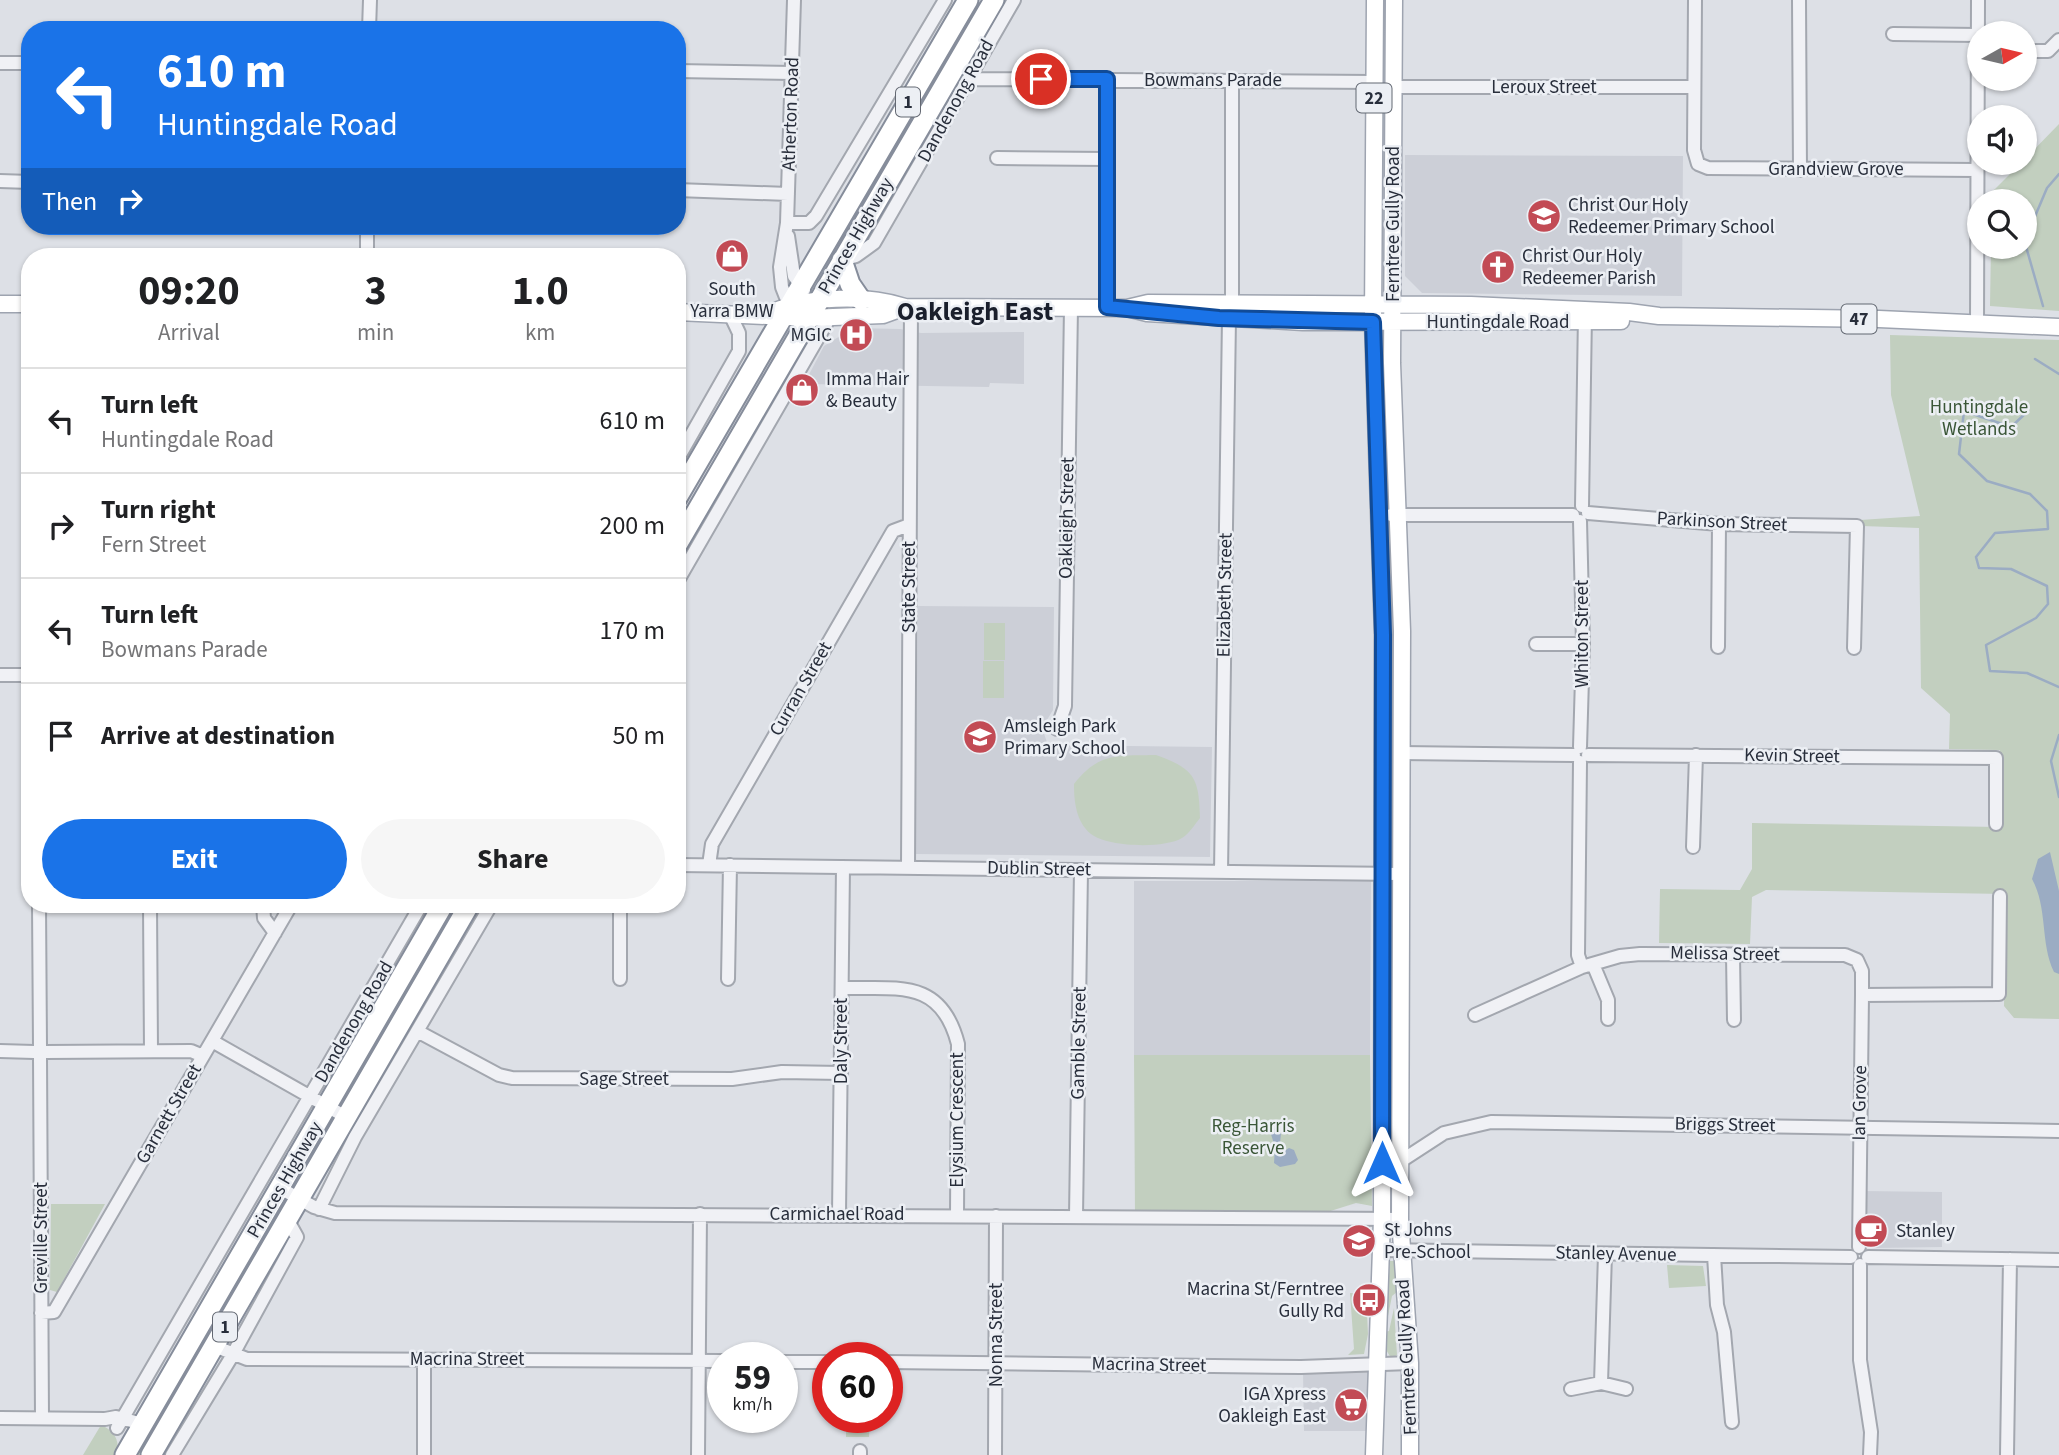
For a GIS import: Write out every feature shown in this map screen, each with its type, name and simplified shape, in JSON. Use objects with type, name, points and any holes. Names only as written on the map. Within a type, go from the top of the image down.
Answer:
[{"type":"highway","name":"Princes Highway","points":[[686,482],[741,386],[779,312],[799,286],[968,0]]},
{"type":"highway","name":"Princes Highway","points":[[686,530],[766,393],[819,312],[842,260],[994,0]]},
{"type":"highway","points":[[842,260],[850,284],[861,300]]},
{"type":"highway","name":"Princes Highway","points":[[126,1453],[280,1188],[318,1103],[438,913]]},
{"type":"highway","name":"Princes Highway","points":[[151,1455],[464,913]]},
{"type":"main road","name":"Ferntree Gully Road","points":[[1374,1455],[1382,1219],[1383,874],[1380,515],[1373,314],[1375,0]]},
{"type":"main road","name":"Ferntree Gully Road","points":[[1394,0],[1392,313],[1402,631],[1400,1219],[1414,1452]]},
{"type":"main road","name":"Huntingdale Road","points":[[819,312],[861,300],[883,300],[908,307],[1127,308],[1148,303],[1230,311],[1659,316],[2059,327]]},
{"type":"main road","points":[[0,304],[21,304]]},
{"type":"main road","name":"Huntingdale Road","points":[[686,312],[819,312],[883,315],[908,307]]},
{"type":"street","points":[[369,21],[370,0]]},
{"type":"street","name":"Atherton Road","points":[[794,0],[787,226],[791,266],[799,286]]},
{"type":"street","points":[[787,226],[813,221],[843,175],[945,0]]},
{"type":"street","name":"Dandenong Road","points":[[842,260],[856,256],[874,243],[1014,0]]},
{"type":"street","points":[[1694,87],[1695,0]]},
{"type":"street","points":[[1799,0],[1800,170]]},
{"type":"street","points":[[1978,0],[1978,21]]},
{"type":"street","points":[[1893,34],[1967,35]]},
{"type":"street","points":[[2037,51],[2048,51],[2059,40]]},
{"type":"street","points":[[0,63],[21,63]]},
{"type":"street","points":[[686,71],[792,73]]},
{"type":"street","name":"Bowmans Parade","points":[[969,79],[1374,82]]},
{"type":"street","points":[[1107,79],[1107,307]]},
{"type":"street","name":"Elizabeth Street","points":[[1221,872],[1232,79]]},
{"type":"street","name":"Leroux Street","points":[[1394,87],[1694,87]]},
{"type":"street","name":"Grandview Grove","points":[[1694,87],[1696,162],[1708,168],[1967,170]]},
{"type":"street","points":[[997,158],[1107,159]]},
{"type":"street","points":[[843,175],[848,203]]},
{"type":"street","points":[[1977,175],[1977,324]]},
{"type":"street","points":[[0,181],[21,182]]},
{"type":"street","points":[[686,190],[788,191]]},
{"type":"street","name":"Atherton Road","points":[[779,312],[780,267],[787,226]]},
{"type":"street","points":[[686,566],[776,410],[819,312],[799,286]]},
{"type":"street","name":"State Street","points":[[908,307],[908,868]]},
{"type":"street","name":"Oakleigh Street","points":[[1057,729],[1065,706],[1071,307]]},
{"type":"street","points":[[686,444],[739,351],[739,332],[730,314]]},
{"type":"street","name":"Whiton Street","points":[[1585,316],[1578,955],[1608,1000],[1608,1018]]},
{"type":"street","points":[[741,386],[754,387],[766,393],[776,410]]},
{"type":"street","name":"Parkinson Street","points":[[1380,515],[1581,514],[1719,524],[1857,526],[1854,648]]},
{"type":"street","points":[[1718,647],[1719,524]]},
{"type":"street","name":"Curran Street","points":[[709,865],[712,844],[892,531],[909,525]]},
{"type":"street","points":[[1536,644],[1583,644]]},
{"type":"street","points":[[0,675],[21,676]]},
{"type":"street","name":"Kevin Street","points":[[1401,752],[1996,758],[1996,824]]},
{"type":"street","points":[[1693,848],[1696,755]]},
{"type":"street","name":"Dublin Street","points":[[686,864],[1400,874]]},
{"type":"street","points":[[728,979],[730,865]]},
{"type":"street","name":"Daly Street","points":[[839,1214],[843,867]]},
{"type":"street","name":"Gamble Street","points":[[1076,1217],[1081,870]]},
{"type":"street","points":[[1862,995],[1999,994],[2000,896]]},
{"type":"street","name":"Greville Street","points":[[39,913],[42,1418]]},
{"type":"street","points":[[150,913],[151,1051]]},
{"type":"street","points":[[264,913],[264,918],[275,933]]},
{"type":"street","name":"Garnett Street","points":[[41,1313],[54,1312],[286,913]]},
{"type":"street","name":"Dandenong Road","points":[[120,1423],[318,1103],[417,913]]},
{"type":"street","points":[[319,1209],[355,1137],[486,913]]},
{"type":"street","points":[[620,913],[620,979]]},
{"type":"street","name":"Melissa Street","points":[[1475,1015],[1587,966],[1640,954],[1845,955],[1857,960]]},
{"type":"street","points":[[1733,955],[1734,1020]]},
{"type":"street","name":"Ian Grove","points":[[1857,960],[1862,971],[1859,1127],[1860,1360],[1871,1432],[1870,1455]]},
{"type":"street","name":"Elysium Crescent","points":[[842,988],[913,989],[932,998],[944,1009],[953,1026],[958,1044],[957,1216]]},
{"type":"street","name":"Sage Street","points":[[417,1031],[499,1076],[512,1078],[732,1079],[782,1072],[841,1073]]},
{"type":"street","points":[[212,1041],[346,1117]]},
{"type":"street","points":[[0,1051],[191,1051],[203,1056]]},
{"type":"street","name":"Briggs Street","points":[[1401,1161],[1444,1133],[1491,1122],[2059,1131]]},
{"type":"street","name":"Carmichael Road","points":[[280,1188],[319,1209],[335,1213],[1400,1219]]},
{"type":"street","points":[[698,1455],[700,1214]]},
{"type":"street","name":"Nonna Street","points":[[995,1455],[996,1216]]},
{"type":"street","points":[[172,1455],[232,1356],[297,1237],[287,1219]]},
{"type":"street","name":"Stanley Avenue","points":[[1381,1250],[2059,1260]]},
{"type":"street","points":[[1601,1383],[1605,1254]]},
{"type":"street","points":[[1714,1255],[1717,1305],[1724,1332],[1733,1422]]},
{"type":"street","points":[[2007,1455],[2010,1259]]},
{"type":"street","name":"Macrina Street","points":[[214,1346],[232,1356],[247,1359],[707,1361]]},
{"type":"street","points":[[424,1360],[424,1455]]},
{"type":"street","name":"Macrina Street","points":[[903,1362],[1301,1367],[1410,1363]]},
{"type":"street","points":[[1571,1388],[1601,1383],[1626,1389]]},
{"type":"street","points":[[0,1418],[105,1419],[143,1424]]},
{"type":"street","points":[[120,1423],[126,1453]]},
{"type":"shaded area","name":"Christ Our Holy Redeemer Primary School","points":[[1405,155],[1683,156],[1682,296],[1422,293],[1405,276]]},
{"type":"shaded area","points":[[853,328],[900,329],[921,333],[1024,332],[1024,384],[990,383],[989,387],[804,384],[824,346]]},
{"type":"shaded area","name":"Amsleigh Park Primary School","points":[[918,606],[1054,607],[1053,710],[1042,728],[1048,745],[1212,747],[1210,857],[914,854]]},
{"type":"shaded area","points":[[1134,881],[1371,881],[1370,1055],[1134,1055]]},
{"type":"shaded area","points":[[1862,1191],[1942,1192],[1942,1247],[1876,1248],[1862,1237]]},
{"type":"shaded area","points":[[1303,1371],[1371,1371],[1370,1431],[1304,1431]]},
{"type":"green space","points":[[2059,124],[2059,311],[1990,306],[1991,259],[2037,259],[2037,189],[1995,189],[2009,175],[2037,175],[2037,147]]},
{"type":"green space","name":"Huntingdale Wetlands","points":[[1890,335],[2059,340],[2059,1019],[2014,1018],[2004,1006],[2006,894],[1766,890],[1752,897],[1750,944],[1659,943],[1660,889],[1740,890],[1752,869],[1752,823],[1999,827],[2000,750],[1949,749],[1950,714],[1921,688],[1919,528],[1862,526],[1860,520],[1920,516],[1891,395]]},
{"type":"green space","points":[[984,623],[1005,623],[1005,660],[984,660]]},
{"type":"green space","points":[[983,661],[1004,661],[1004,698],[983,698]]},
{"type":"green space","points":[[1156,755],[1179,765],[1196,784],[1200,818],[1192,829],[1174,842],[1150,845],[1109,842],[1091,834],[1079,817],[1074,784],[1101,761],[1120,756]]},
{"type":"green space","name":"Reg-Harris Reserve","points":[[1134,1055],[1370,1055],[1372,1206],[1356,1203],[1305,1219],[1135,1217]]},
{"type":"green space","points":[[51,1204],[105,1204],[57,1292],[50,1290]]},
{"type":"green space","points":[[1390,1261],[1395,1261],[1397,1292],[1392,1296],[1386,1316]]},
{"type":"green space","points":[[1667,1265],[1703,1266],[1706,1286],[1669,1288]]},
{"type":"green space","points":[[241,1287],[144,1455],[136,1455],[226,1304]]},
{"type":"green space","points":[[1350,1293],[1366,1294],[1368,1334],[1364,1354],[1348,1355],[1354,1349]]},
{"type":"green space","points":[[1394,1308],[1397,1355],[1391,1358],[1385,1348],[1384,1332],[1389,1331]]},
{"type":"green space","points":[[101,1425],[115,1437],[118,1445],[116,1455],[83,1455]]},
{"type":"green space","points":[[846,1433],[869,1433],[869,1437],[846,1437]]},
{"type":"water","points":[[2050,852],[2059,891],[2059,974],[2054,972],[2050,961],[2040,902],[2032,879],[2038,859]]},
{"type":"water","points":[[1273,1128],[1281,1133],[1279,1154],[1289,1148],[1294,1150],[1298,1160],[1295,1164],[1280,1167],[1274,1163],[1275,1147],[1270,1131]]},
{"type":"waterway","points":[[2037,212],[2047,188],[2059,174]]},
{"type":"waterway","points":[[2030,259],[2043,306]]},
{"type":"waterway","points":[[2035,359],[2059,374]]},
{"type":"waterway","points":[[2027,412],[2011,427],[1964,411],[1959,454],[1987,481],[2030,494],[2047,511],[2048,529],[1995,533],[1976,557],[1979,568],[2011,569],[2047,586],[2048,604],[2036,618],[1986,645],[1990,671],[2027,673],[2059,687]]},
{"type":"waterway","points":[[2059,735],[2051,761],[2059,797]]},
{"type":"place","name":"Christ Our Holy Redeemer Primary School","points":[[1544,216]]},
{"type":"place","name":"South Yarra BMW","points":[[732,256]]},
{"type":"place","name":"Christ Our Holy Redeemer Parish","points":[[1498,267]]},
{"type":"place","name":"MGIC","points":[[856,335]]},
{"type":"place","name":"Imma Hair & Beauty","points":[[802,390]]},
{"type":"place","name":"Amsleigh Park Primary School","points":[[980,737]]},
{"type":"place","name":"Stanley","points":[[1871,1231]]},
{"type":"place","name":"St Johns Pre-School","points":[[1359,1241]]},
{"type":"place","name":"Macrina St/Ferntree Gully Rd","points":[[1369,1300]]},
{"type":"place","name":"IGA Xpress Oakleigh East","points":[[1351,1405]]},
{"type":"district","name":"Oakleigh East","points":[[975,311]]},
{"type":"route","points":[[1041,79],[1107,79],[1107,307],[1219,318],[1373,322],[1383,635],[1382,1163]]}]
